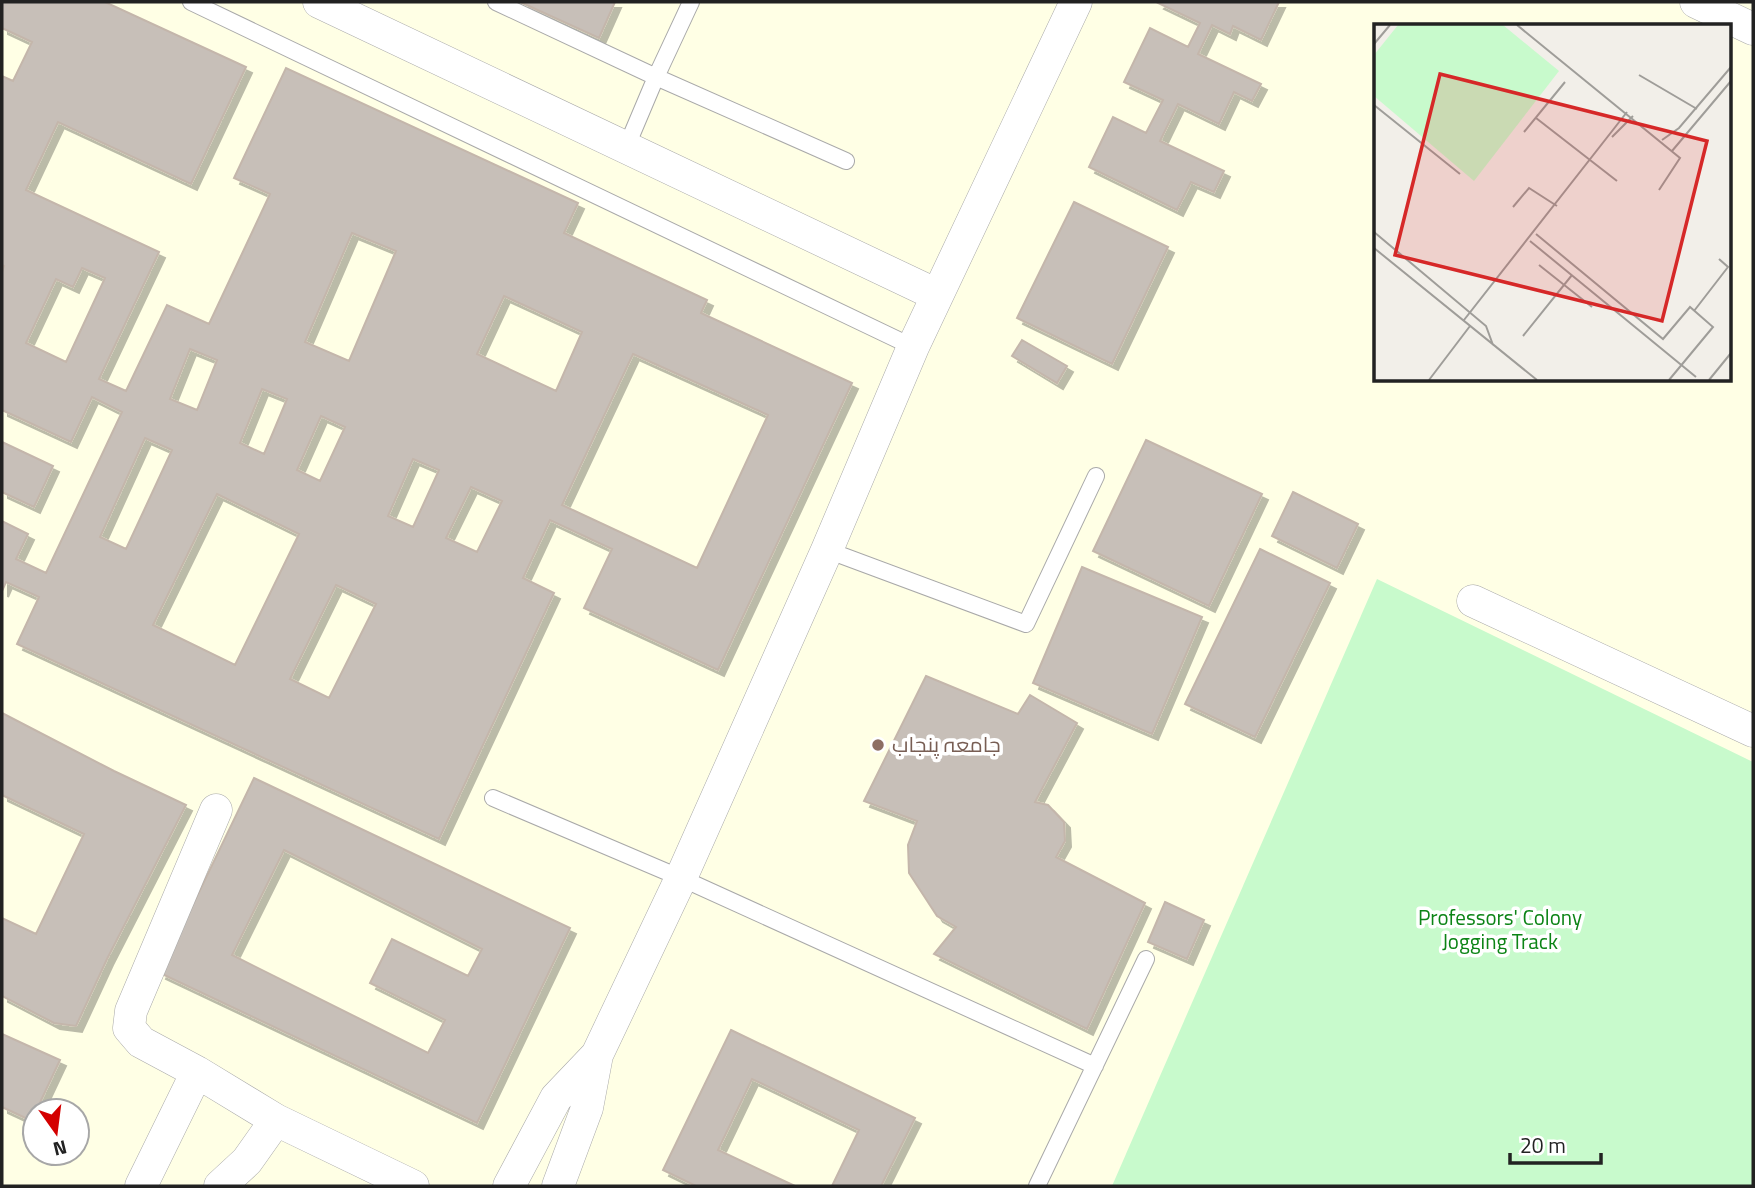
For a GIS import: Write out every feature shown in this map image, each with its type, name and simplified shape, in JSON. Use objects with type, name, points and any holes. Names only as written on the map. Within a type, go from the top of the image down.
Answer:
[{"type":"street","points":[[319,2],[937,295]]},
{"type":"street","points":[[558,1186],[587,1108],[597,1055],[681,878],[827,551],[913,347],[1076,2]]},
{"type":"street","points":[[1696,2],[1753,29]]},
{"type":"street","points":[[1473,601],[1753,731]]},
{"type":"street","points":[[216,810],[131,1011],[130,1028],[141,1042],[276,1120],[413,1186]]},
{"type":"street","points":[[509,1186],[556,1097],[597,1055]]},
{"type":"street","points":[[141,1186],[197,1073]]},
{"type":"street","points":[[220,1186],[247,1161],[276,1120]]},
{"type":"lane","points":[[191,2],[913,347]]},
{"type":"lane","points":[[496,2],[656,77],[846,161]]},
{"type":"lane","points":[[626,148],[691,2]]},
{"type":"lane","points":[[827,551],[1026,624],[1096,477]]},
{"type":"lane","points":[[493,798],[681,878],[1095,1066]]},
{"type":"lane","points":[[1037,1186],[1146,959]]},
{"type":"shaded area","name":"جامعہ پنجاب","points":[[2,2],[1753,2],[1753,1186],[2,1186]]},
{"type":"green space","name":"Professors' Colony Jogging Track","points":[[1377,579],[1753,762],[1753,1186],[1112,1186]]},
{"type":"building","points":[[2,2],[105,2],[246,67],[191,184],[58,122],[26,190],[159,252],[99,379],[126,391],[167,305],[209,324],[270,194],[234,178],[286,68],[578,203],[564,233],[707,300],[701,313],[852,383],[718,670],[584,608],[612,549],[550,520],[523,578],[554,593],[439,839],[17,644],[39,597],[6,582],[2,591],[2,521],[28,534],[16,559],[46,573],[122,412],[92,397],[71,442],[2,410],[2,76],[13,81],[32,42],[2,28]],"holes":[[[352,233],[396,251],[349,361],[305,342]],[[82,268],[105,278],[66,362],[26,343],[56,279],[73,287]],[[504,296],[582,332],[556,391],[477,354]],[[190,349],[217,360],[197,410],[170,399]],[[633,354],[768,415],[697,568],[562,505]],[[262,389],[287,399],[264,454],[240,443]],[[321,416],[345,427],[320,481],[297,470]],[[145,438],[172,450],[126,549],[100,537]],[[413,459],[439,470],[413,527],[388,516]],[[471,487],[502,501],[477,552],[446,538]],[[217,494],[299,534],[235,665],[153,625]],[[336,585],[376,604],[329,698],[290,679]]]},
{"type":"building","points":[[520,2],[615,2],[599,38]]},
{"type":"building","points":[[1159,2],[1279,2],[1261,40],[1233,26],[1230,34],[1212,25],[1198,54],[1261,84],[1252,101],[1234,92],[1219,124],[1178,104],[1160,141],[1224,171],[1214,192],[1191,182],[1177,210],[1089,167],[1113,117],[1146,133],[1163,100],[1124,82],[1150,28],[1188,47],[1200,23]]},
{"type":"building","points":[[1074,202],[1168,247],[1112,364],[1017,318]]},
{"type":"building","points":[[1022,340],[1067,366],[1057,383],[1012,356]]},
{"type":"building","points":[[1146,440],[1262,494],[1209,606],[1093,551]]},
{"type":"building","points":[[2,442],[53,466],[34,507],[2,492]]},
{"type":"building","points":[[1293,492],[1358,524],[1337,568],[1272,536]]},
{"type":"building","points":[[1260,549],[1330,583],[1255,737],[1185,704]]},
{"type":"building","points":[[1082,567],[1202,617],[1152,734],[1033,683]]},
{"type":"building","points":[[926,676],[1018,714],[1030,695],[1077,723],[1035,802],[1048,805],[1064,822],[1065,841],[1056,857],[1145,903],[1087,1029],[934,954],[956,927],[937,916],[909,873],[908,845],[917,821],[864,801]]},
{"type":"building","points":[[2,713],[186,805],[107,959],[76,1026],[54,1023],[2,996],[2,918],[36,934],[84,834],[2,795]]},
{"type":"building","points":[[254,778],[570,928],[477,1123],[160,973]],"holes":[[[284,850],[482,949],[468,976],[392,939],[370,983],[445,1020],[428,1053],[232,955]]]},
{"type":"building","points":[[1165,902],[1204,920],[1187,959],[1148,942]]},
{"type":"building","points":[[731,1030],[915,1118],[881,1186],[832,1186],[859,1130],[752,1079],[718,1150],[795,1186],[696,1186],[663,1170]]},
{"type":"building","points":[[2,1034],[60,1060],[43,1097],[21,1097],[21,1116],[2,1107]]},
{"type":"place","name":"جامعہ پنجاب","points":[[878,745]]}]
